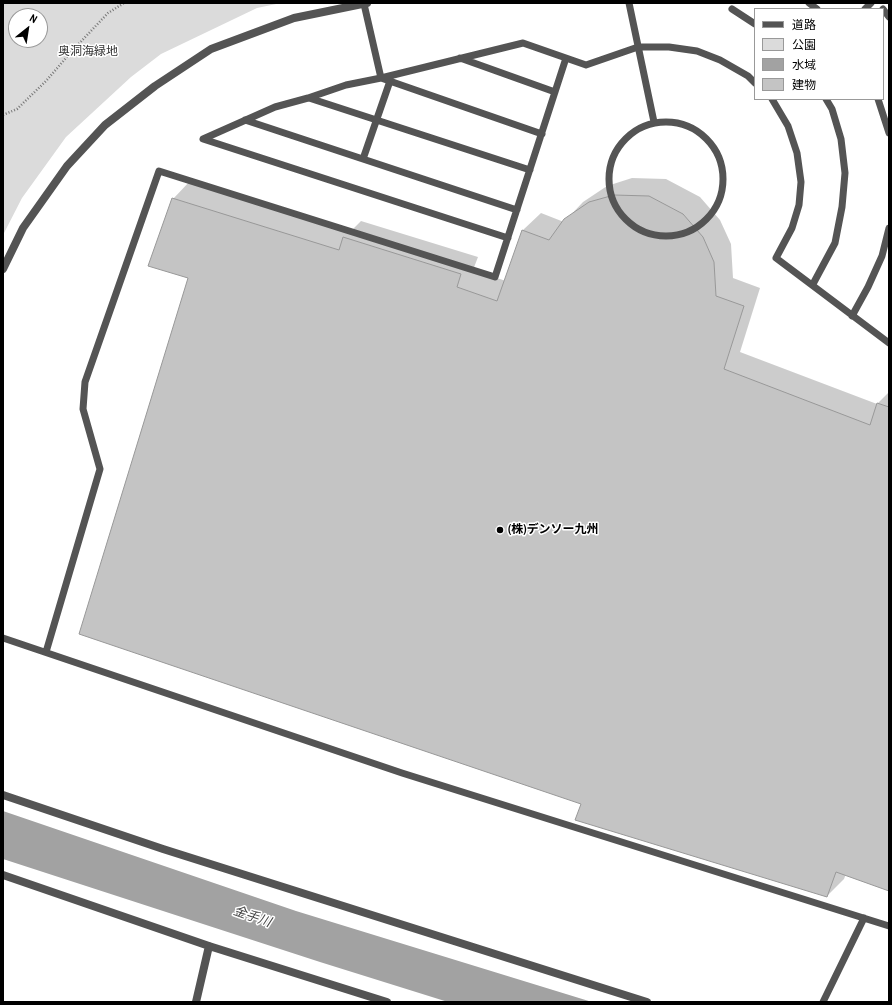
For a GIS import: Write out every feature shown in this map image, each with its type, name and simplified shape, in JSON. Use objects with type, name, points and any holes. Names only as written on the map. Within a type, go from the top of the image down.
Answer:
[{"type":"street","points":[[3,269],[23,228],[67,166],[105,125],[155,86],[211,49],[294,18],[365,3]]},
{"type":"street","points":[[3,795],[163,849],[646,1002]]},
{"type":"street","points":[[3,875],[209,946],[387,1002]]},
{"type":"street","points":[[196,1002],[209,946]]},
{"type":"lane","points":[[365,3],[381,78]]},
{"type":"lane","points":[[629,3],[654,122]]},
{"type":"lane","points":[[732,9],[754,23]]},
{"type":"lane","points":[[508,238],[203,139],[275,107],[346,85],[381,78],[522,43],[586,65],[638,47],[669,47],[697,51],[720,60],[748,76],[754,82]]},
{"type":"lane","points":[[460,58],[555,92]]},
{"type":"lane","points":[[46,652],[100,469],[83,409],[85,382],[159,172],[495,277],[566,58]]},
{"type":"lane","points":[[381,78],[542,134]]},
{"type":"lane","points":[[363,159],[390,81]]},
{"type":"lane","points":[[308,98],[530,170]]},
{"type":"lane","points":[[773,100],[788,126],[797,153],[801,182],[799,206],[792,228],[776,258],[813,284],[852,316],[889,343]]},
{"type":"lane","points":[[813,284],[834,243],[842,207],[845,173],[841,139],[832,109],[827,100]]},
{"type":"lane","points":[[878,100],[889,133]]},
{"type":"lane","points":[[245,120],[517,210]]},
{"type":"lane","points":[[654,122],[677,122],[698,131],[714,146],[723,167],[723,190],[714,211],[698,227],[678,236],[655,236],[634,227],[618,211],[609,190],[609,168],[617,147],[633,131],[654,122]]},
{"type":"lane","points":[[852,316],[868,287],[882,256],[889,228]]},
{"type":"lane","points":[[3,638],[402,773],[889,926]]},
{"type":"lane","points":[[823,1002],[864,918]]},
{"type":"path","points":[[3,114],[17,109],[46,81],[108,13],[124,3]]},
{"type":"green space","name":"奥洞海緑地","points":[[3,3],[281,3],[257,8],[161,54],[131,77],[66,137],[22,198],[3,235]]},
{"type":"water","name":"金手川","points":[[3,811],[296,911],[592,1002],[448,1002],[320,962],[3,859]]},
{"type":"building","name":"(株)デンソー九州","points":[[614,195],[649,196],[683,214],[703,237],[714,262],[716,296],[744,306],[724,369],[870,425],[877,403],[889,407],[889,891],[836,872],[827,897],[575,820],[581,804],[79,634],[188,278],[148,266],[172,198],[339,250],[343,237],[461,274],[457,287],[497,301],[522,230],[549,240],[564,219],[589,202]]},
{"type":"place","name":"(株)デンソー九州","points":[[500,530]]}]
